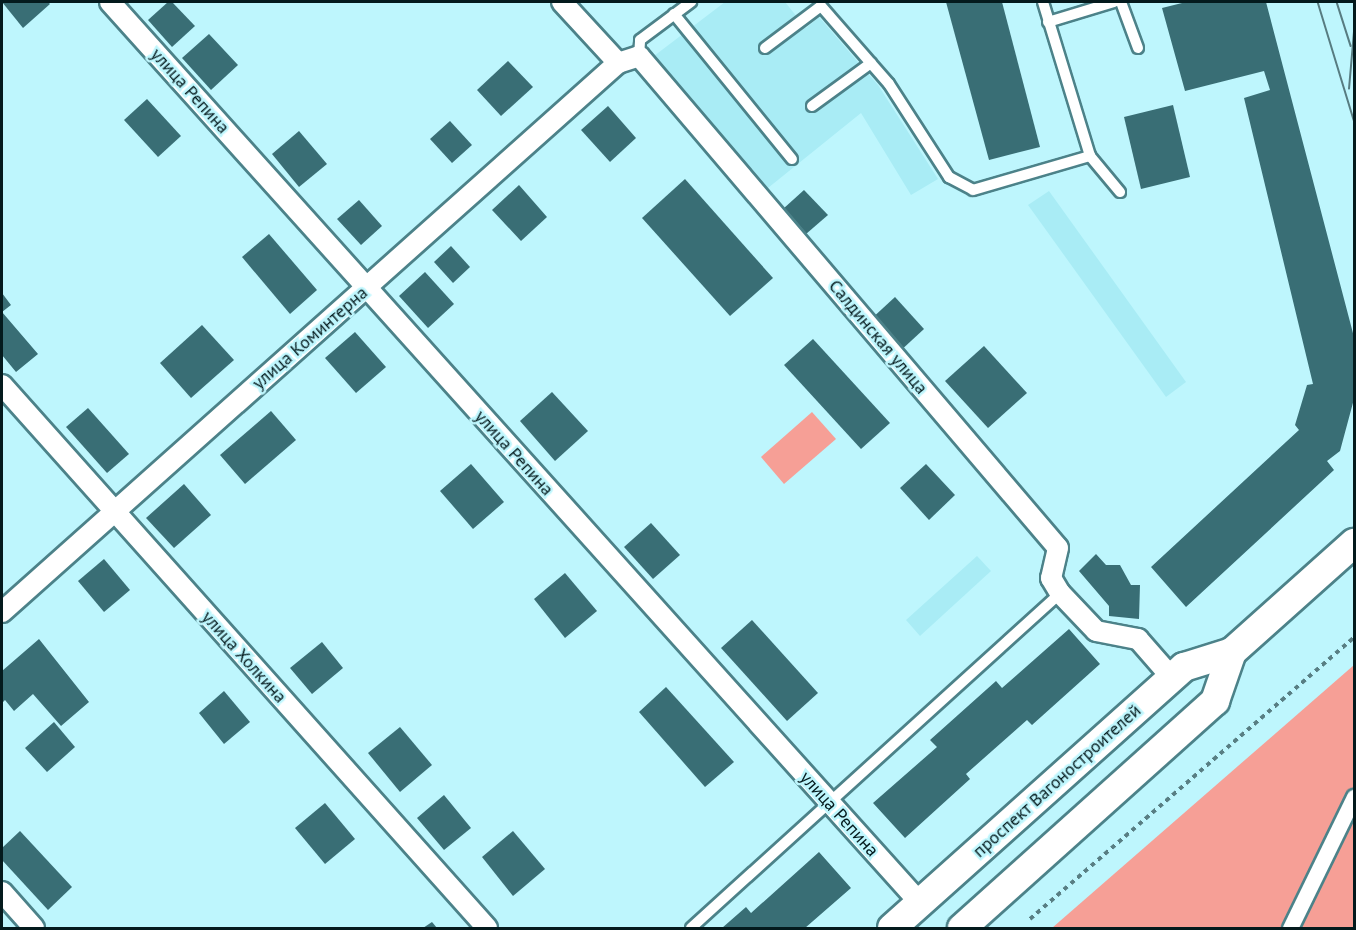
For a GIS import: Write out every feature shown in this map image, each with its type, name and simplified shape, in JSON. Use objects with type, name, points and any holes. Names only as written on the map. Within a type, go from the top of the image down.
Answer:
[{"type":"main road","name":"проспект Вагоностроителей","points":[[892,928],[1184,667],[1232,652],[1354,543]]},
{"type":"main road","name":"проспект Вагоностроителей","points":[[962,928],[1215,701],[1232,652]]},
{"type":"street","name":"улица Репина","points":[[110,2],[920,903]]},
{"type":"street","points":[[561,2],[618,63],[639,56]]},
{"type":"street","name":"Салдинская улица","points":[[639,56],[1058,548],[1051,578],[1060,593]]},
{"type":"street","name":"улица Коминтерна","points":[[2,612],[618,63]]},
{"type":"street","name":"улица Холкина","points":[[2,385],[487,928]]},
{"type":"street","points":[[1060,593],[1096,631],[1138,639],[1172,678]]},
{"type":"street","points":[[1290,928],[1354,797]]},
{"type":"street","points":[[2,892],[34,928]]},
{"type":"lane","points":[[639,56],[640,40],[691,2]]},
{"type":"lane","points":[[1043,2],[1090,156],[1120,192]]},
{"type":"lane","points":[[1048,22],[1114,2]]},
{"type":"lane","points":[[1121,2],[1138,48]]},
{"type":"lane","points":[[765,48],[821,6],[890,84],[948,177],[973,190],[1090,156]]},
{"type":"lane","points":[[674,14],[792,159]]},
{"type":"lane","points":[[812,106],[871,63]]},
{"type":"lane","points":[[691,928],[1060,593]]},
{"type":"path","points":[[1030,919],[1354,636]]},
{"type":"shaded area","points":[[725,2],[785,2],[806,28],[819,17],[878,85],[938,179],[911,195],[861,113],[763,192],[654,56]]},
{"type":"shaded area","points":[[1049,191],[1186,382],[1166,397],[1028,205]]},
{"type":"shaded area","points":[[812,412],[836,439],[784,484],[761,457]]},
{"type":"shaded area","points":[[977,556],[991,571],[920,636],[906,620]]},
{"type":"shaded area","points":[[1354,665],[1354,928],[1052,928]]},
{"type":"building","points":[[2,2],[48,2],[50,4],[23,28]]},
{"type":"building","points":[[168,2],[172,2],[195,26],[172,47],[148,20]]},
{"type":"building","points":[[946,2],[1002,2],[1040,147],[989,160]]},
{"type":"building","points":[[1186,2],[1266,2],[1354,337],[1354,399],[1340,451],[1327,461],[1334,470],[1186,607],[1151,567],[1299,430],[1295,425],[1307,385],[1313,384],[1244,98],[1270,90],[1264,71],[1185,91],[1162,8]]},
{"type":"building","points":[[209,34],[238,65],[211,90],[182,58]]},
{"type":"building","points":[[508,61],[533,87],[501,116],[477,90]]},
{"type":"building","points":[[147,99],[181,136],[158,157],[124,120]]},
{"type":"building","points":[[1173,105],[1190,177],[1141,189],[1124,117]]},
{"type":"building","points":[[608,106],[636,138],[610,162],[581,130]]},
{"type":"building","points":[[450,121],[472,145],[452,163],[430,139]]},
{"type":"building","points":[[299,131],[327,164],[299,187],[272,154]]},
{"type":"building","points":[[685,179],[773,278],[730,316],[642,218]]},
{"type":"building","points":[[519,185],[547,217],[521,241],[492,210]]},
{"type":"building","points":[[804,190],[828,215],[806,234],[783,209]]},
{"type":"building","points":[[359,200],[382,226],[361,245],[337,219]]},
{"type":"building","points":[[269,234],[317,290],[290,314],[242,257]]},
{"type":"building","points":[[451,246],[470,267],[453,283],[434,262]]},
{"type":"building","points":[[425,272],[454,304],[428,328],[399,296]]},
{"type":"building","points":[[2,293],[11,305],[2,312]]},
{"type":"building","points":[[895,297],[924,329],[898,353],[869,321]]},
{"type":"building","points":[[2,312],[38,354],[16,372],[2,355]]},
{"type":"building","points":[[202,325],[234,360],[191,398],[160,363]]},
{"type":"building","points":[[355,332],[386,367],[356,393],[325,358]]},
{"type":"building","points":[[813,339],[890,423],[861,449],[784,365]]},
{"type":"building","points":[[984,346],[1027,393],[988,428],[945,381]]},
{"type":"building","points":[[552,392],[588,431],[555,461],[520,421]]},
{"type":"building","points":[[88,408],[129,454],[107,473],[66,427]]},
{"type":"building","points":[[271,411],[296,440],[245,484],[220,455]]},
{"type":"building","points":[[471,464],[504,502],[473,529],[440,491]]},
{"type":"building","points":[[926,464],[955,495],[929,520],[900,488]]},
{"type":"building","points":[[184,484],[211,515],[174,548],[146,518]]},
{"type":"building","points":[[651,523],[680,555],[653,579],[624,547]]},
{"type":"building","points":[[1096,554],[1106,565],[1120,565],[1131,585],[1140,585],[1139,619],[1109,616],[1109,606],[1079,571]]},
{"type":"building","points":[[104,559],[130,590],[104,612],[78,581]]},
{"type":"building","points":[[565,573],[597,611],[565,638],[534,599]]},
{"type":"building","points":[[752,620],[818,693],[787,721],[721,648]]},
{"type":"building","points":[[1069,629],[1100,664],[1032,725],[1027,720],[966,774],[970,779],[905,838],[873,803],[937,747],[930,740],[996,681],[1002,688]]},
{"type":"building","points":[[39,639],[89,702],[61,726],[33,694],[14,711],[5,700],[2,703],[2,671]]},
{"type":"building","points":[[322,642],[343,668],[312,694],[290,668]]},
{"type":"building","points":[[666,687],[734,762],[705,787],[639,712]]},
{"type":"building","points":[[224,691],[250,722],[224,744],[199,713]]},
{"type":"building","points":[[54,722],[75,747],[47,772],[25,748]]},
{"type":"building","points":[[400,727],[432,765],[400,792],[368,753]]},
{"type":"building","points":[[444,795],[471,828],[444,850],[417,818]]},
{"type":"building","points":[[325,803],[355,839],[325,864],[295,828]]},
{"type":"building","points":[[20,831],[72,887],[48,910],[2,860],[2,848]]},
{"type":"building","points":[[513,831],[545,869],[513,896],[482,857]]},
{"type":"building","points":[[819,852],[851,888],[805,928],[722,928],[746,907],[751,913]]},
{"type":"building","points":[[432,922],[437,928],[423,928]]},
{"type":"tram line","points":[[1318,2],[1354,120]]},
{"type":"tram line","points":[[1337,2],[1351,46]]},
{"type":"tram line","points":[[1349,89],[1354,32]]}]
